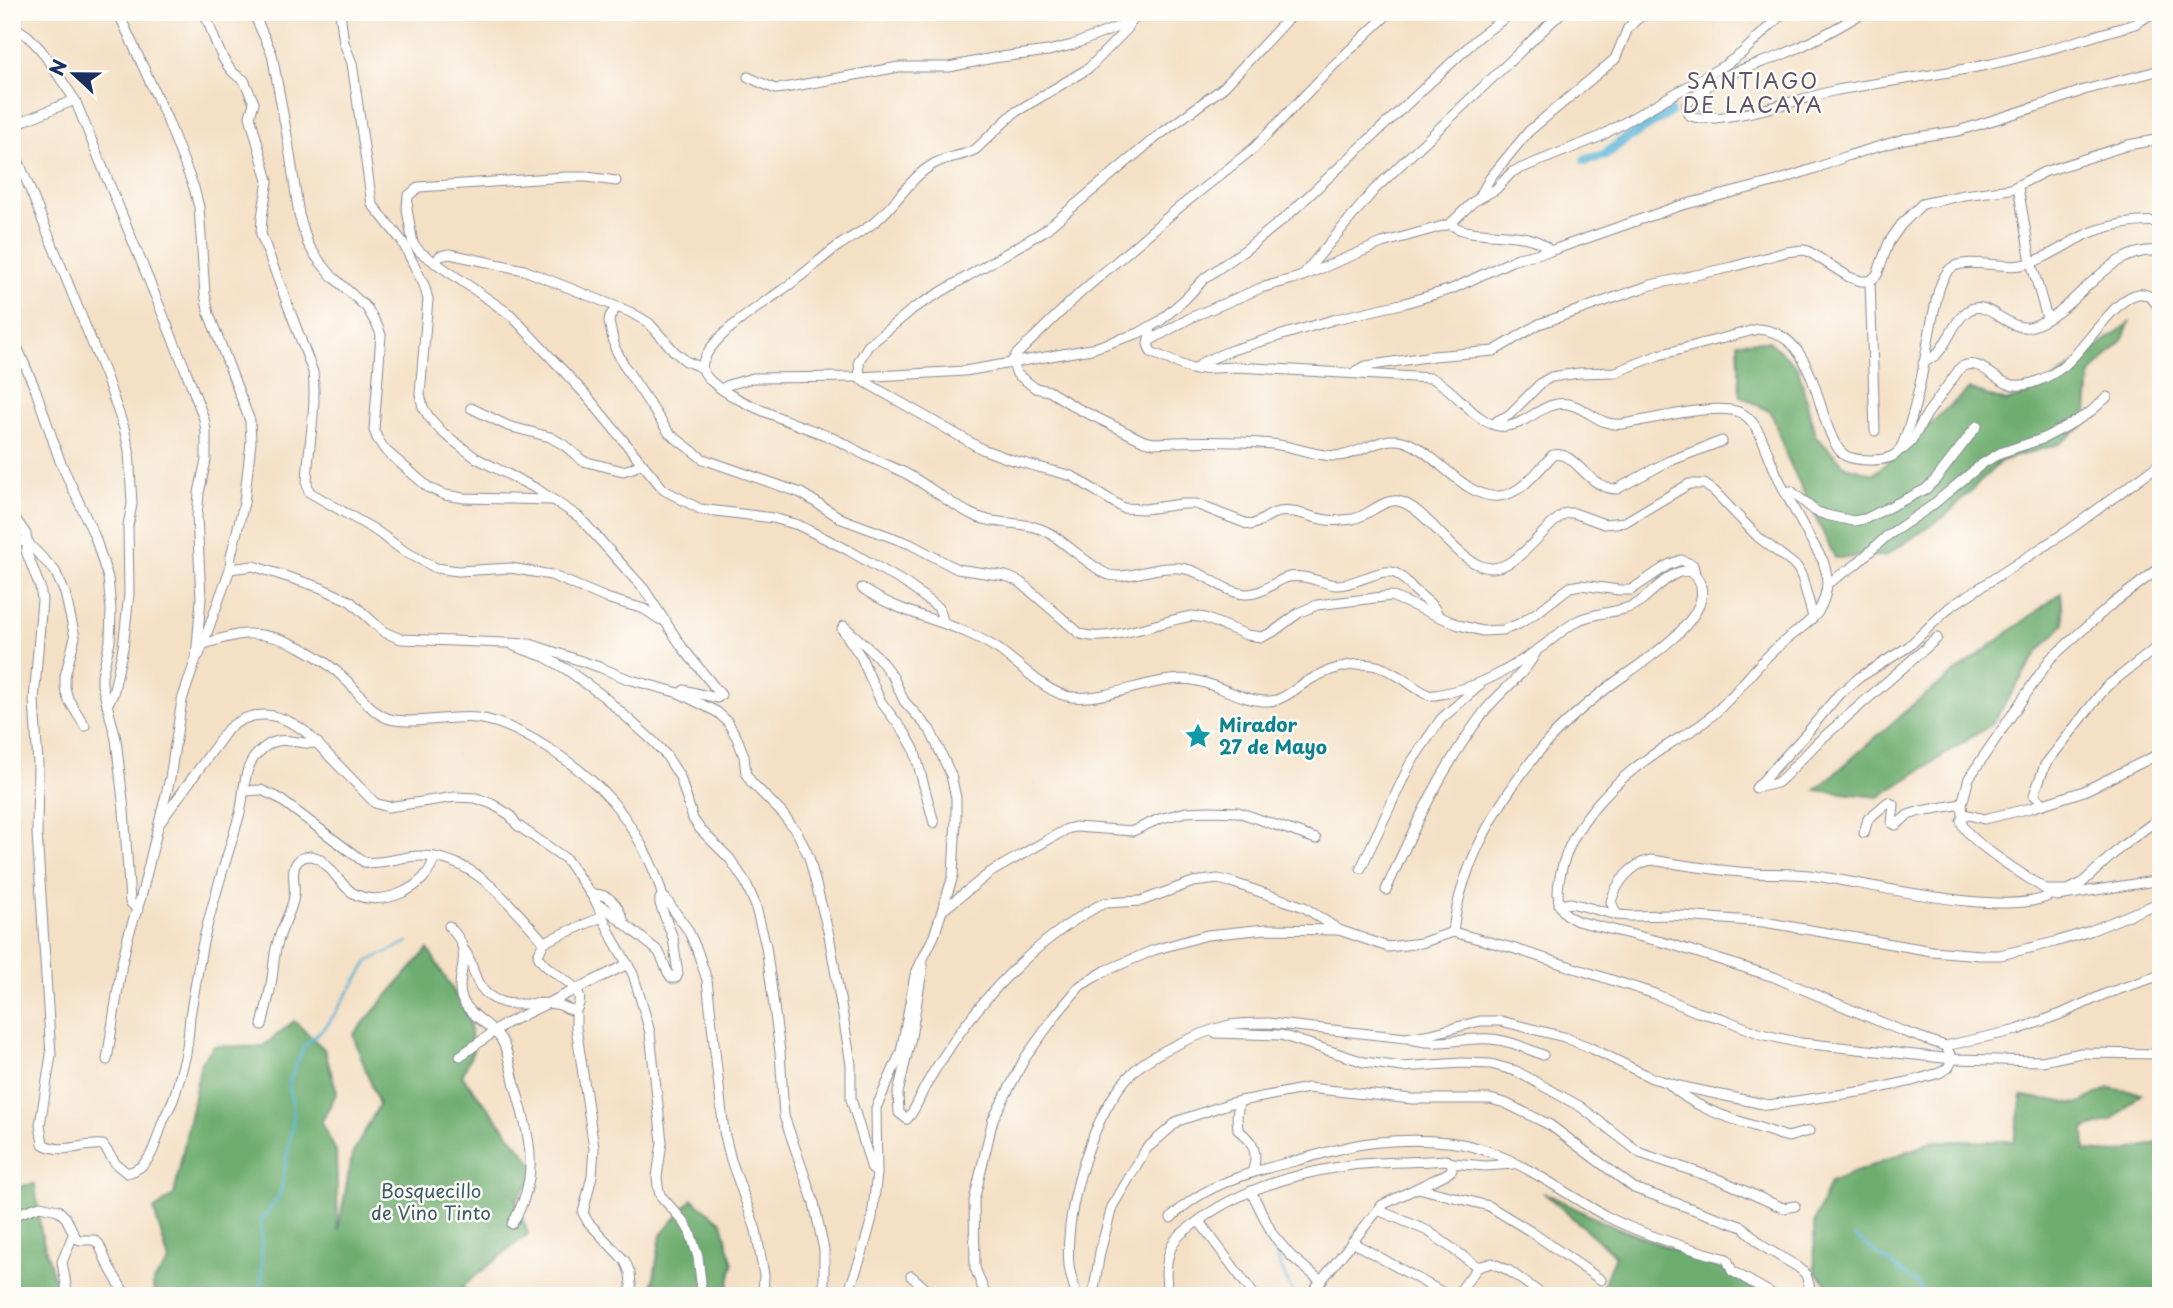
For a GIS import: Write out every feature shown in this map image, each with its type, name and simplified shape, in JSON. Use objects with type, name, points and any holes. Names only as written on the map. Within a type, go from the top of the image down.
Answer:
[{"type":"street","points":[[107,1060],[122,962],[138,910],[174,756],[182,700],[230,569],[244,503],[251,442],[250,421],[209,314],[205,294],[199,208],[194,188],[162,108],[118,12]]},
{"type":"street","points":[[204,12],[227,66],[237,77],[244,80],[254,103],[250,116],[268,181],[261,234],[313,373],[314,419],[307,471],[309,492],[436,568],[458,571],[511,568],[551,575],[666,621]]},
{"type":"street","points":[[253,12],[272,54],[299,215],[308,244],[332,276],[367,308],[379,327],[381,335],[374,430],[381,444],[396,461],[424,483],[445,495],[464,498],[554,500]]},
{"type":"street","points":[[340,12],[344,43],[352,63],[372,204],[402,241],[428,299],[420,389],[423,407],[442,432],[460,447],[498,471],[537,489],[579,517],[644,589],[682,647],[721,695],[715,698],[676,687],[673,691]]},
{"type":"street","points":[[1083,12],[1118,13],[1125,15],[1130,22]]},
{"type":"street","points":[[748,77],[775,89],[899,67],[949,67],[1060,48],[1130,22],[1145,12]]},
{"type":"street","points":[[1294,12],[1224,87],[1154,139],[1044,231],[914,308],[868,346],[859,361],[859,377],[982,449],[1072,476],[1123,508],[1145,509],[1196,504],[1250,525],[1282,511],[1326,520],[1352,519],[1366,515],[1385,503],[1397,501],[1416,510],[1450,544],[1471,559],[1492,568],[1501,566],[1522,553],[1566,513],[1574,513],[1604,524],[1625,522],[1689,484],[1704,484],[1758,537],[1797,567],[1814,617]]},
{"type":"street","points":[[1012,362],[1079,294],[1254,148],[1335,64],[1390,12]]},
{"type":"street","points":[[722,389],[753,378],[859,377],[965,371],[1091,349],[1151,328],[1174,310],[1205,278],[1286,216],[1461,53],[1493,25],[1513,12]]},
{"type":"street","points":[[1303,276],[1374,190],[1562,12]]},
{"type":"street","points":[[1479,198],[1490,178],[1528,131],[1615,60],[1628,28],[1649,12]]},
{"type":"street","points":[[1149,341],[1177,324],[1261,288],[1303,276],[1382,243],[1450,224],[1479,198],[1496,189],[1512,172],[1599,137],[1725,65],[1742,53],[1784,12]]},
{"type":"street","points":[[1864,12],[1784,54],[1706,86],[1689,101],[1686,112],[1693,118],[1716,118],[1755,112],[1835,91],[1987,65],[2135,24],[2155,12]]},
{"type":"street","points":[[1130,22],[1125,33],[1089,68],[1014,113],[970,153],[941,160],[926,169],[877,220],[834,249],[725,332],[708,353],[702,368],[705,374],[742,403],[833,438],[905,473],[972,515],[986,520],[1014,522],[1050,533],[1109,575],[1167,567],[1184,568],[1198,572],[1210,581],[1233,591],[1250,594],[1265,590],[1293,576],[1343,585],[1384,570],[1400,576],[1434,607],[1437,616]]},
{"type":"street","points":[[12,25],[41,50],[75,100],[204,419],[206,443],[197,516],[201,598],[196,659]]},
{"type":"street","points":[[1725,65],[1731,74]]},
{"type":"street","points":[[1196,370],[1203,362],[1232,350],[1336,319],[1428,297],[1452,289],[1518,258],[1550,251],[1679,206],[1777,181],[1905,139],[1958,131],[2084,90],[2161,70]]},
{"type":"street","points":[[1706,86],[1702,106],[1716,118]]},
{"type":"street","points":[[12,128],[75,100]]},
{"type":"street","points":[[1356,373],[1366,366],[1494,351],[1539,324],[1651,285],[1732,267],[1786,251],[1808,251],[1849,277],[1870,281],[1877,275],[1889,243],[1901,225],[1922,204],[2018,187],[2044,172],[2128,145],[2161,139]]},
{"type":"street","points":[[12,145],[106,377],[129,450],[132,504],[128,526],[130,594],[123,648],[113,694],[107,705]]},
{"type":"street","points":[[616,181],[566,177],[419,187],[411,192],[407,201],[413,244],[435,263],[511,315],[586,395],[664,489],[701,509],[785,520],[849,550],[929,599],[939,608],[944,623]]},
{"type":"street","points":[[2018,187],[2031,262],[2047,318]]},
{"type":"street","points":[[1899,451],[1910,423],[1939,292],[1950,269],[1963,263],[2011,266],[2031,262],[2101,229],[2132,223],[2161,222]]},
{"type":"street","points":[[1450,224],[1459,229],[1530,240],[1545,245],[1550,251]]},
{"type":"street","points":[[1923,363],[1937,354],[1962,316],[1970,310],[1977,307],[1989,310],[2015,326],[2034,326],[2056,313],[2112,264],[2142,252],[2161,251]]},
{"type":"street","points":[[435,263],[440,256],[450,254],[524,270],[641,317],[675,352],[694,366],[702,368]]},
{"type":"street","points":[[1870,281],[1875,431]]},
{"type":"street","points":[[1495,425],[1551,377],[1616,372],[1684,348],[1758,329],[1770,330],[1787,340],[1805,360],[1833,439],[1845,455],[1857,459],[1881,460],[1895,455],[1911,442],[1935,402],[1961,368],[1968,364],[1979,366],[2009,384],[2035,382],[2063,367],[2073,358],[2107,317],[2126,299],[2139,294],[2147,296],[2161,313]]},
{"type":"street","points":[[617,307],[609,322],[615,348],[625,367],[669,433],[703,459],[801,493],[842,519],[910,544],[957,569],[1006,576],[1020,582],[1087,637],[1111,635],[1192,616],[1205,618],[1247,635],[1262,637],[1300,612],[1317,605],[1385,596],[1399,598],[1459,625],[1482,631],[1503,630],[1528,619],[1565,589],[1576,585],[1632,590],[1668,565],[1681,560],[1692,565],[1703,588],[1699,606],[1677,635],[1653,657],[1585,706],[1548,741],[1507,794],[1484,834],[1471,866],[1455,908],[1453,932]]},
{"type":"street","points":[[1151,328],[1148,348],[1156,356],[1185,368],[1196,370],[1238,367],[1290,372],[1322,371],[1431,377],[1447,387],[1477,415],[1495,425],[1510,426],[1544,408],[1560,403],[1579,408],[1613,425],[1670,415],[1730,409],[1740,411],[1752,422],[1785,492],[1823,561],[1827,571],[1826,596],[1814,617],[1774,649],[1707,721],[1643,761],[1598,804],[1582,824],[1563,862],[1558,891],[1559,905],[1563,913],[1577,921],[1670,944],[1752,969],[1945,1046],[2017,1030],[2105,994],[2161,975]]},
{"type":"street","points":[[12,335],[36,391],[60,461],[95,537],[108,578],[110,641],[102,685],[116,739],[130,902],[138,910]]},
{"type":"street","points":[[1012,362],[1017,374],[1035,388],[1049,391],[1144,441],[1275,444],[1337,456],[1376,443],[1398,440],[1420,450],[1468,486],[1488,496],[1517,490],[1553,455],[1566,455],[1597,484],[1617,489],[1667,462],[1722,441]]},
{"type":"street","points":[[1828,583],[1854,566],[1887,536],[1930,507],[1982,464],[2000,453],[2042,439],[2067,426],[2106,397]]},
{"type":"street","points":[[471,408],[508,426],[550,437],[583,461],[623,471],[640,463]]},
{"type":"street","points":[[1785,492],[1791,491],[1815,511],[1826,515],[1853,521],[1865,519],[1926,489],[1977,426]]},
{"type":"street","points":[[1937,638],[1818,742],[1777,783],[1756,789],[1839,694],[1860,677],[1908,647],[1950,607],[2069,530],[2161,463]]},
{"type":"street","points":[[12,514],[26,534],[26,551],[40,587],[42,600],[34,700],[38,765],[37,833],[51,1055],[40,1125],[43,1144],[60,1150],[103,1145],[116,1164],[127,1173],[136,1171],[157,1146],[162,1123],[173,1101],[185,1057],[202,948],[215,893],[241,810],[251,761],[265,747],[283,740],[317,743]]},
{"type":"street","points":[[12,539],[27,542],[55,571],[68,603],[75,637],[65,676],[65,688],[68,699],[85,726]]},
{"type":"street","points":[[230,569],[253,566],[329,591],[350,601],[384,632],[401,639],[530,644],[628,679],[673,691],[717,712],[727,721],[744,756],[746,774],[798,834],[809,857],[829,934],[843,1016],[851,1064],[850,1099],[872,1169],[877,1173]]},
{"type":"street","points":[[2161,566],[2111,605],[2050,659],[2037,675],[1969,778],[1962,804],[1961,821],[1963,828],[1980,844],[2050,893],[2064,897],[2161,880]]},
{"type":"street","points":[[862,588],[897,608],[944,623],[997,648],[1047,687],[1068,696],[1094,695],[1164,681],[1183,680],[1200,681],[1252,699],[1273,701],[1324,673],[1359,665],[1376,666],[1388,671],[1428,695],[1468,688],[1499,674],[1578,620],[1636,605],[1675,573],[1686,571],[1695,575]]},
{"type":"street","points":[[847,1296],[869,1230],[877,1173],[876,1108],[901,1052],[915,975],[934,936],[953,876],[956,798],[951,775],[930,730],[904,701],[877,656],[844,626],[842,629],[861,657],[881,702],[914,749],[934,823]]},
{"type":"street","points":[[204,644],[240,635],[258,634],[277,638],[326,663],[384,717],[401,721],[456,717],[488,719],[539,742],[592,782],[612,802],[646,854],[658,878],[663,898],[688,930],[707,980],[724,1132],[756,1230],[764,1275],[763,1296]]},
{"type":"street","points":[[510,643],[566,668],[603,696],[653,741],[680,777],[693,818],[700,829],[730,859],[746,884],[755,904],[766,946],[784,1116],[814,1203],[824,1250],[824,1296]]},
{"type":"street","points":[[2044,804],[2034,795],[2045,765],[2106,687],[2161,644]]},
{"type":"street","points":[[1386,890],[1418,817],[1447,764],[1485,710],[1529,665],[1536,650]]},
{"type":"street","points":[[1361,868],[1410,764],[1441,719],[1486,679]]},
{"type":"street","points":[[158,824],[228,729],[238,721],[258,715],[293,722],[317,743],[374,803],[388,807],[445,797],[476,798],[504,811],[517,825],[559,852],[592,894],[639,991],[650,1033],[662,1142],[658,1186],[660,1195],[684,1222],[690,1233],[698,1257],[701,1282],[699,1296]]},
{"type":"street","points":[[1963,815],[1984,819],[2044,804],[2084,791],[2161,753]]},
{"type":"street","points":[[244,791],[261,790],[277,797],[364,862],[375,863],[416,856],[434,857],[465,867],[497,891],[544,942]]},
{"type":"street","points":[[1864,833],[1868,819],[1888,802],[1894,805],[1892,823],[1896,825],[1908,815],[1962,804]]},
{"type":"street","points":[[941,911],[991,872],[1075,827],[1125,832],[1186,812],[1238,812],[1316,839]]},
{"type":"street","points":[[1618,915],[1611,902],[1621,880],[1640,862],[1651,860],[1749,873],[1814,876],[1923,895],[2014,904],[2034,902],[2052,889],[2068,890],[2082,883],[2122,846],[2161,817]]},
{"type":"street","points":[[262,1025],[278,941],[294,897],[294,868],[299,861],[306,856],[318,858],[350,891],[370,898],[393,896],[422,881],[430,871],[434,857]]},
{"type":"street","points":[[920,962],[923,965],[911,1037],[898,1093],[899,1113],[907,1119],[966,1023],[986,998],[1027,957],[1105,903],[1141,901],[1193,882],[1218,879],[1304,908],[1339,930],[1388,947],[1421,943],[1453,932],[1655,994],[1761,1034],[1801,1044],[1953,1059],[2042,1061],[2081,1053],[2161,1054]]},
{"type":"street","points":[[592,894],[603,895],[614,901],[624,924]]},
{"type":"street","points":[[598,905],[658,951],[665,961],[669,976],[676,978],[678,974],[673,938],[660,904],[660,899],[663,898]]},
{"type":"street","points":[[1559,905],[1571,903],[1618,915],[1670,915],[1763,922],[1958,955],[2000,955],[2090,931],[2161,902]]},
{"type":"street","points":[[602,917],[544,942],[539,950],[540,960],[545,966],[567,980],[580,999],[576,1010],[580,1055],[594,1148],[592,1176],[583,1213],[588,1222],[625,1261],[630,1273],[632,1296]]},
{"type":"street","points":[[449,926],[463,950],[459,988],[461,998],[502,1042],[524,1112],[529,1140],[530,1174],[521,1207],[512,1224]]},
{"type":"street","points":[[986,1296],[975,1268],[974,1201],[993,1119],[1025,1058],[1080,986],[1105,971],[1154,950],[1207,935],[1266,929],[1339,930]]},
{"type":"street","points":[[463,950],[468,954],[481,989],[491,996],[508,1004],[555,1004],[576,1010]]},
{"type":"street","points":[[460,1056],[505,1024],[628,964]]},
{"type":"street","points":[[1406,1038],[1480,1021],[1508,1022],[1564,1037],[1652,1078],[1768,1105],[1865,1091],[1912,1081],[1939,1073],[1948,1068],[1953,1059]]},
{"type":"street","points":[[1077,1296],[1069,1264],[1071,1214],[1080,1176],[1105,1109],[1122,1084],[1144,1063],[1161,1052],[1209,1032],[1239,1024],[1260,1023],[1425,1041],[1508,1041],[1543,1055]]},
{"type":"street","points":[[1209,1032],[1281,1035],[1364,1062],[1402,1067],[1491,1064],[1516,1071],[1581,1107],[1640,1153],[1723,1181],[1783,1208],[1795,1206]]},
{"type":"street","points":[[1945,1046],[1953,1059]]},
{"type":"street","points":[[1668,1083],[1682,1097],[1698,1106],[1769,1131],[1788,1137],[1809,1131]]},
{"type":"street","points":[[1093,1296],[1100,1252],[1112,1208],[1146,1149],[1178,1121],[1239,1101],[1308,1088],[1412,1100],[1490,1099],[1505,1103],[1550,1125],[1634,1188],[1743,1227],[1764,1247],[1806,1274],[1812,1296]]},
{"type":"street","points":[[1239,1101],[1238,1130],[1251,1140],[1256,1161],[1252,1172]]},
{"type":"street","points":[[1171,1218],[1183,1206],[1252,1172],[1378,1142],[1449,1142],[1489,1152],[1517,1164],[1620,1223],[1727,1259],[1732,1271],[1776,1296]]},
{"type":"street","points":[[1169,1296],[1166,1272],[1174,1242],[1183,1232],[1229,1201],[1251,1191],[1295,1176],[1344,1166],[1446,1160],[1485,1166],[1517,1164]]},
{"type":"street","points":[[1309,1296],[1382,1205],[1451,1172],[1452,1163]]},
{"type":"street","points":[[1418,1188],[1489,1206],[1601,1280]]},
{"type":"street","points":[[1251,1191],[1273,1235],[1291,1256],[1321,1281]]},
{"type":"street","points":[[12,1216],[31,1208],[50,1207],[58,1210],[66,1218],[73,1235],[80,1240],[94,1240],[99,1244],[107,1264],[126,1296]]},
{"type":"street","points":[[1378,1210],[1427,1231],[1478,1267]]},
{"type":"street","points":[[1199,1221],[1255,1296]]},
{"type":"street","points":[[68,1296],[62,1262],[73,1235]]},
{"type":"street","points":[[1352,1242],[1449,1296]]},
{"type":"street","points":[[1456,1296],[1478,1267],[1492,1263],[1508,1270],[1544,1296]]},
{"type":"street","points":[[911,1276],[934,1296]]},
{"type":"green space","points":[[2129,323],[2123,339],[2090,375],[2086,424],[2059,444],[2001,461],[1945,516],[1885,556],[1835,558],[1787,457],[1771,412],[1740,396],[1738,342],[1769,341],[1798,368],[1815,435],[1845,466],[1874,474],[1969,389],[2006,402],[2041,389]]},
{"type":"green space","points":[[2061,593],[2064,624],[2038,652],[1992,724],[1879,797],[1816,790],[1916,702]]},
{"type":"green space","name":"Bosquecillo de Vino Tinto","points":[[428,949],[469,1017],[473,1051],[462,1076],[539,1171],[516,1200],[528,1234],[462,1287],[476,1296],[154,1296],[153,1282],[169,1261],[154,1210],[174,1195],[201,1062],[214,1046],[262,1047],[294,1021],[324,1049],[337,1092],[321,1123],[336,1151],[338,1231],[352,1155],[379,1105],[353,1035]]},
{"type":"green space","points":[[2109,1088],[2141,1093],[2112,1121],[2084,1129],[2085,1151],[2117,1153],[2161,1142],[2161,1296],[1842,1296],[1815,1272],[1814,1223],[1830,1182],[1934,1141],[2014,1141],[2022,1096],[2078,1104]]},
{"type":"green space","points":[[35,1184],[41,1233],[59,1296],[12,1296],[16,1187]]},
{"type":"green space","points":[[1543,1192],[1600,1221],[1716,1266],[1762,1293],[1762,1296],[1602,1296],[1601,1291],[1615,1255]]},
{"type":"green space","points":[[692,1199],[722,1222],[733,1264],[726,1296],[651,1296],[661,1235]]},
{"type":"waterway","points":[[1585,160],[1605,155],[1670,112]]},
{"type":"waterway","points":[[262,1296],[261,1221],[280,1195],[294,1117],[289,1082],[304,1046],[328,1024],[369,961],[408,942]]},
{"type":"waterway","points":[[1247,1199],[1294,1296]]},
{"type":"waterway","points":[[1855,1237],[1917,1283],[1926,1296]]},
{"type":"place","name":"Mirador 27 de Mayo","points":[[1198,736]]},
{"type":"district","name":"SANTIAGO DE LACAYA","points":[[1753,94]]}]
